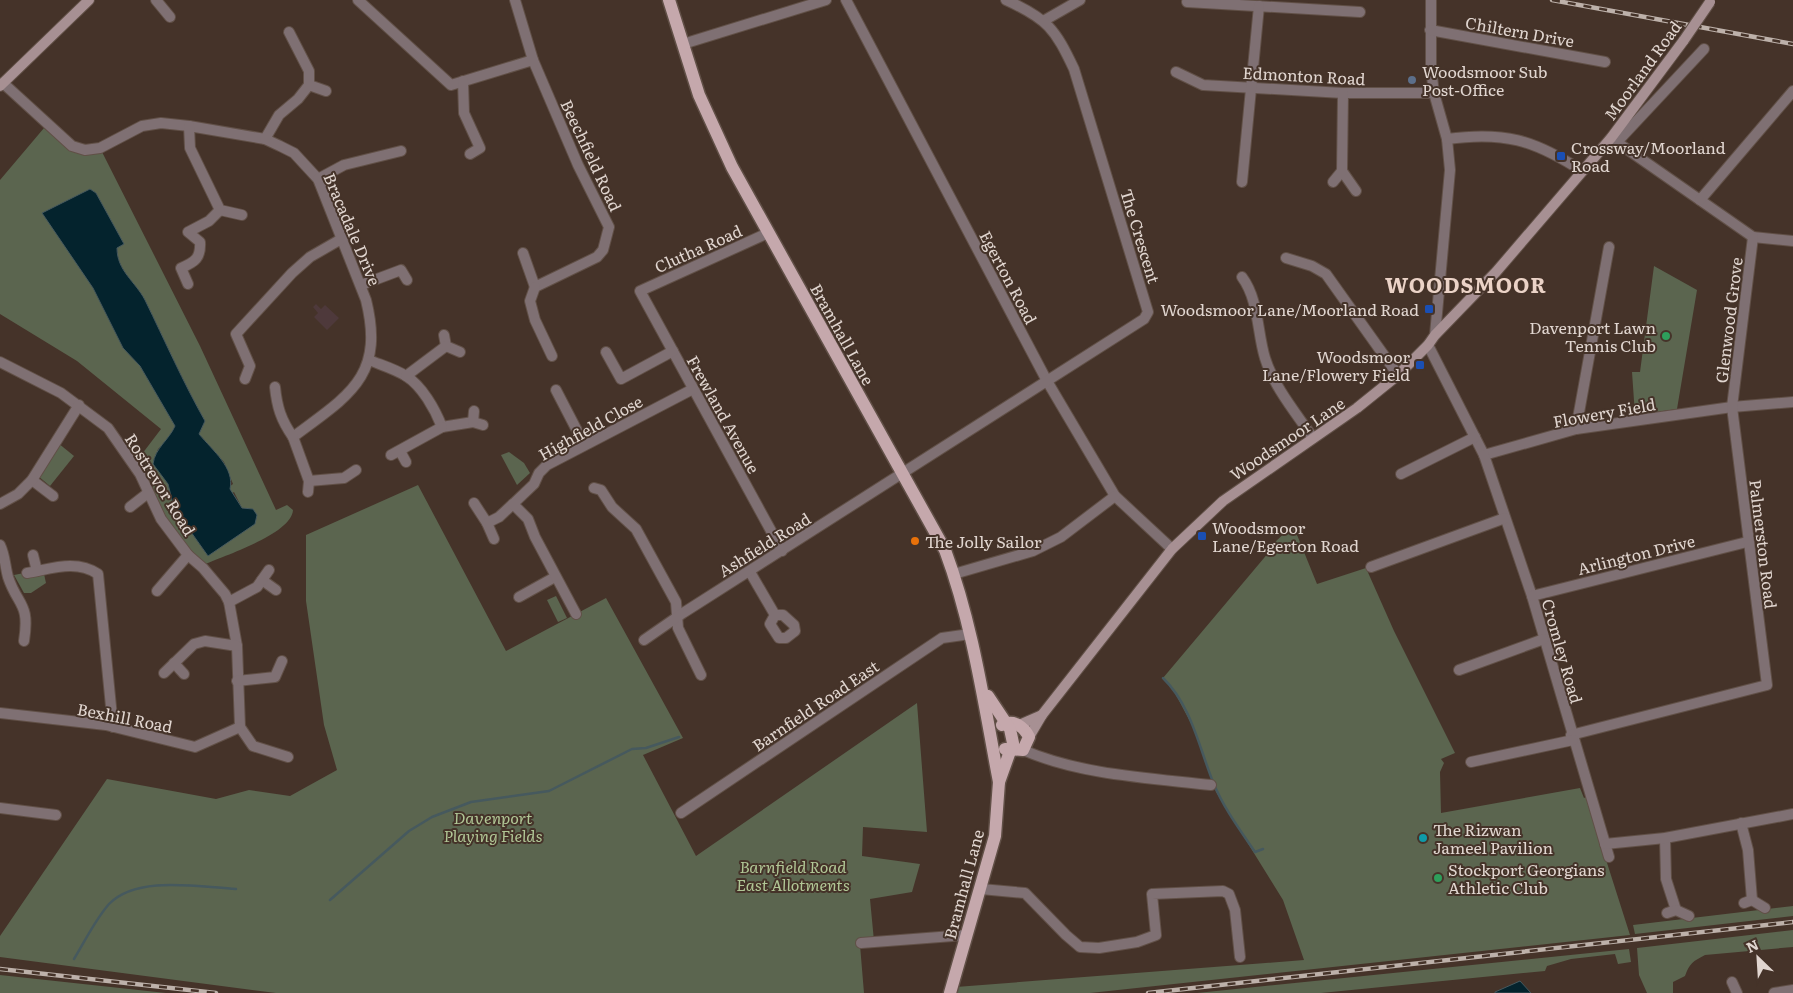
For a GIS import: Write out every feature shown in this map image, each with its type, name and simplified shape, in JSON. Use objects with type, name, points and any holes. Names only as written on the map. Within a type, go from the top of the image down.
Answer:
[{"type":"main road","name":"Bramhall Lane","points":[[669,0],[699,95],[732,167],[945,550],[954,574],[982,685],[999,782],[995,836],[950,993]]},
{"type":"main road","name":"Bramhall Lane","points":[[982,685],[1006,723],[1013,736],[1017,750]]},
{"type":"main road","points":[[991,734],[996,728],[1006,723],[1020,725],[1026,729],[1029,737]]},
{"type":"main road","name":"Bramhall Lane","points":[[999,782],[1017,750],[1029,737]]},
{"type":"main road","points":[[993,748],[1017,750]]},
{"type":"street","points":[[2,84],[89,0]]},
{"type":"street","points":[[156,0],[170,18]]},
{"type":"street","points":[[358,0],[451,85],[533,60]]},
{"type":"street","name":"Beechfield Road","points":[[515,0],[533,60],[578,165],[609,227],[603,250],[597,257],[536,287]]},
{"type":"street","points":[[683,44],[826,0]]},
{"type":"street","name":"Egerton Road","points":[[846,0],[1047,381],[1115,496],[1172,549]]},
{"type":"street","name":"The Crescent","points":[[902,474],[1144,319],[1148,312],[1074,71],[1062,43],[1045,20],[1006,0]]},
{"type":"street","points":[[1045,20],[1080,0]]},
{"type":"street","name":"Woodsmoor Lane","points":[[1029,737],[1042,715],[1172,549],[1223,501],[1398,375],[1428,345],[1435,335],[1450,170],[1447,139],[1434,93],[1430,30],[1431,0]]},
{"type":"street","name":"Moorland Road","points":[[1435,335],[1496,272],[1582,171],[1614,140],[1710,1]]},
{"type":"street","points":[[1187,2],[1360,12]]},
{"type":"street","points":[[1242,182],[1259,6]]},
{"type":"street","name":"Chiltern Drive","points":[[1430,30],[1605,62]]},
{"type":"street","points":[[266,139],[279,115],[298,99],[309,85],[309,71],[289,32]]},
{"type":"street","points":[[1704,50],[1614,140],[1753,237],[1793,241]]},
{"type":"street","name":"Edmonton Road","points":[[1176,72],[1203,85],[1343,94],[1434,93]]},
{"type":"street","points":[[464,81],[464,113],[480,148],[470,154]]},
{"type":"street","name":"Bracadale Drive","points":[[2,84],[72,146],[85,150],[100,148],[142,126],[161,124],[190,126],[266,139],[294,153],[318,179],[361,285],[371,319],[372,341],[369,360],[353,390],[293,436]]},
{"type":"street","points":[[309,85],[326,91]]},
{"type":"street","points":[[1700,200],[1793,91]]},
{"type":"street","points":[[1343,94],[1342,171],[1356,191]]},
{"type":"street","points":[[190,126],[190,148],[220,210]]},
{"type":"street","points":[[1447,139],[1476,135],[1529,142],[1555,153],[1582,171]]},
{"type":"street","points":[[318,179],[344,165],[401,151]]},
{"type":"street","points":[[1333,182],[1342,171]]},
{"type":"street","points":[[220,210],[242,214]]},
{"type":"street","points":[[188,284],[181,268],[195,262],[200,253],[200,242],[188,232],[209,221],[220,210]]},
{"type":"street","name":"Clutha Road","points":[[640,291],[768,233]]},
{"type":"street","name":"Glenwood Grove","points":[[1732,407],[1753,237]]},
{"type":"street","points":[[245,379],[250,366],[236,334],[292,272],[310,257],[343,238]]},
{"type":"street","points":[[1576,429],[1609,247]]},
{"type":"street","points":[[524,253],[536,287],[530,301],[535,320],[552,356]]},
{"type":"street","points":[[1286,258],[1312,266],[1326,274],[1398,375]]},
{"type":"street","points":[[361,285],[401,270],[407,280]]},
{"type":"street","points":[[1242,277],[1249,288],[1265,358],[1275,381],[1313,438]]},
{"type":"street","name":"Frewland Avenue","points":[[640,291],[782,551]]},
{"type":"street","points":[[444,335],[446,346]]},
{"type":"street","points":[[1428,345],[1484,455]]},
{"type":"street","points":[[406,376],[446,346]]},
{"type":"street","points":[[446,346],[460,352]]},
{"type":"street","points":[[606,352],[621,379],[673,351]]},
{"type":"street","points":[[369,360],[406,376],[417,386],[433,408],[442,427]]},
{"type":"street","name":"Rostrevor Road","points":[[2,366],[61,393],[79,404],[108,428],[140,474],[161,519],[188,555],[203,568],[225,594],[237,646],[240,727]]},
{"type":"street","points":[[275,387],[277,407],[282,422],[293,436],[309,481],[308,492]]},
{"type":"street","name":"Highfield Close","points":[[487,523],[499,517],[534,484],[539,473],[547,465],[584,444],[693,389]]},
{"type":"street","points":[[556,390],[584,444]]},
{"type":"street","name":"Flowery Field","points":[[1484,455],[1576,429],[1732,407],[1793,402]]},
{"type":"street","points":[[0,504],[18,494],[32,480],[79,404]]},
{"type":"street","name":"Palmerston Road","points":[[1572,737],[1767,685],[1732,407]]},
{"type":"street","points":[[406,462],[396,453],[442,427],[477,419]]},
{"type":"street","points":[[1401,474],[1475,437]]},
{"type":"street","name":"Cromley Road","points":[[1484,455],[1532,596],[1608,856]]},
{"type":"street","points":[[309,481],[344,478],[356,470]]},
{"type":"street","name":"Ashfield Road","points":[[644,640],[902,474]]},
{"type":"street","points":[[32,480],[53,496]]},
{"type":"street","points":[[594,488],[601,490],[612,507],[636,529],[676,602],[678,628],[701,675]]},
{"type":"street","points":[[130,507],[148,493]]},
{"type":"street","points":[[954,574],[1033,551],[1061,537],[1115,496]]},
{"type":"street","points":[[474,502],[494,539]]},
{"type":"street","points":[[513,504],[528,519],[576,614]]},
{"type":"street","points":[[1371,567],[1505,518]]},
{"type":"street","name":"Arlington Drive","points":[[1532,596],[1748,542]]},
{"type":"street","points":[[0,545],[9,578],[22,602],[27,620],[24,640]]},
{"type":"street","points":[[33,555],[32,572],[66,566],[87,566],[98,574],[113,727]]},
{"type":"street","points":[[157,591],[188,555]]},
{"type":"street","points":[[228,602],[257,587],[269,570]]},
{"type":"street","points":[[750,572],[775,615]]},
{"type":"street","points":[[519,597],[556,577]]},
{"type":"street","points":[[262,580],[276,590]]},
{"type":"street","name":"Barnfield Road East","points":[[681,813],[942,638],[970,634]]},
{"type":"street","points":[[1459,670],[1544,639]]},
{"type":"street","points":[[164,673],[194,644],[206,641],[237,646]]},
{"type":"street","points":[[237,681],[275,676],[282,661]]},
{"type":"street","points":[[174,663],[184,674]]},
{"type":"street","name":"Bexhill Road","points":[[0,712],[113,727],[195,747],[240,727]]},
{"type":"street","points":[[1020,725],[1042,715]]},
{"type":"street","points":[[240,727],[253,746],[288,757]]},
{"type":"street","points":[[1471,762],[1572,737]]},
{"type":"street","points":[[1017,750],[1120,775],[1211,785]]},
{"type":"street","points":[[0,808],[56,815]]},
{"type":"street","points":[[1605,844],[1664,838],[1793,814]]},
{"type":"street","points":[[1741,823],[1748,850],[1748,901],[1765,908]]},
{"type":"street","points":[[1664,838],[1666,879],[1671,912],[1689,916]]},
{"type":"street","points":[[981,888],[1025,893],[1066,936],[1080,947],[1099,948],[1137,942],[1156,935],[1152,894],[1223,892],[1229,894],[1235,910],[1240,957]]},
{"type":"street","points":[[861,943],[966,935]]},
{"type":"street","points":[[1732,982],[1737,993]]},
{"type":"street","points":[[1774,993],[1793,990]]},
{"type":"shaded area","points":[[316,304],[321,309],[325,305],[339,318],[327,330],[314,317],[318,313],[313,307]]},
{"type":"green space","points":[[44,128],[64,142],[84,147],[100,148],[200,346],[276,510],[287,505],[293,510],[290,519],[281,527],[255,543],[203,565],[163,518],[142,454],[161,429],[77,361],[0,314],[0,180]],"holes":[[[90,189],[96,193],[124,244],[117,247],[120,263],[145,300],[205,421],[199,434],[224,462],[233,484],[221,492],[220,490],[208,501],[212,505],[215,504],[234,492],[242,508],[253,509],[208,556],[174,508],[168,484],[153,464],[158,449],[169,439],[175,426],[140,366],[123,348],[93,288],[53,226],[44,216]]]},
{"type":"green space","name":"Davenport Lawn Tennis Club","points":[[1654,266],[1697,290],[1677,409],[1635,415],[1632,372],[1640,372]]},
{"type":"green space","points":[[58,443],[74,456],[50,486],[38,476]]},
{"type":"green space","points":[[509,452],[524,463],[530,473],[517,485],[501,455]]},
{"type":"green space","name":"Davenport Playing Fields","points":[[418,485],[506,651],[606,598],[683,738],[643,755],[696,856],[917,703],[927,832],[863,827],[862,856],[920,864],[912,892],[870,899],[874,941],[860,945],[864,993],[276,993],[0,957],[0,936],[107,779],[216,799],[249,790],[290,796],[337,770],[324,725],[306,601],[306,535]]},
{"type":"green space","points":[[1293,525],[1317,584],[1366,568],[1394,631],[1455,753],[1441,759],[1444,763],[1440,772],[1441,813],[1580,788],[1584,798],[1586,797],[1630,935],[1090,993],[955,993],[956,987],[1304,960],[1283,900],[1216,792],[1195,731],[1175,693],[1163,678],[1275,545],[1274,543]]},
{"type":"green space","points":[[24,573],[44,574],[46,583],[31,593],[24,593],[14,575]]},
{"type":"green space","points":[[556,596],[567,618],[558,622],[547,600]]},
{"type":"green space","points":[[1793,906],[1793,916],[1635,934],[1633,925]]},
{"type":"green space","points":[[1793,930],[1793,947],[1705,955],[1701,957],[1688,968],[1685,976],[1673,982],[1673,993],[1647,993],[1639,975],[1637,948]]},
{"type":"green space","points":[[1629,949],[1631,962],[1618,964],[1615,954],[1571,959],[1547,966],[1545,971],[1321,993],[1197,993]]},
{"type":"green space","points":[[0,975],[166,993],[0,993]]},
{"type":"water","points":[[90,189],[96,193],[124,244],[117,248],[123,270],[145,300],[205,421],[199,434],[222,460],[231,481],[230,489],[242,508],[253,509],[257,515],[255,524],[208,556],[174,508],[168,484],[153,464],[156,453],[175,426],[140,366],[123,348],[93,288],[42,213]]},
{"type":"water","points":[[1520,981],[1531,993],[1495,993],[1495,992]]},
{"type":"waterway","points":[[1163,678],[1181,701],[1193,727],[1213,782],[1227,809],[1255,852],[1263,849]]},
{"type":"waterway","points":[[330,900],[409,831],[432,817],[471,802],[549,791],[632,749],[646,748],[679,737]]},
{"type":"waterway","points":[[74,959],[104,910],[121,895],[135,889],[169,885],[236,889]]},
{"type":"railway","points":[[1552,0],[1793,44]]},
{"type":"railway","points":[[1148,993],[1793,922]]},
{"type":"railway","points":[[0,969],[216,993]]},
{"type":"place","name":"Woodsmoor Sub Post-Office","points":[[1412,80]]},
{"type":"place","name":"Crossway/Moorland Road","points":[[1561,156]]},
{"type":"place","name":"Woodsmoor Lane/Moorland Road","points":[[1429,309]]},
{"type":"place","name":"Davenport Lawn Tennis Club","points":[[1666,336]]},
{"type":"place","name":"Woodsmoor Lane/Flowery Field","points":[[1420,365]]},
{"type":"place","name":"Woodsmoor Lane/Egerton Road","points":[[1202,536]]},
{"type":"place","name":"The Jolly Sailor","points":[[915,541]]},
{"type":"place","name":"The Rizwan Jameel Pavilion","points":[[1423,838]]},
{"type":"place","name":"Stockport Georgians Athletic Club","points":[[1438,878]]},
{"type":"district","name":"WOODSMOOR","points":[[1466,283]]},
{"type":"park label","name":"Barnfield Road East Allotments","points":[[793,875]]}]
